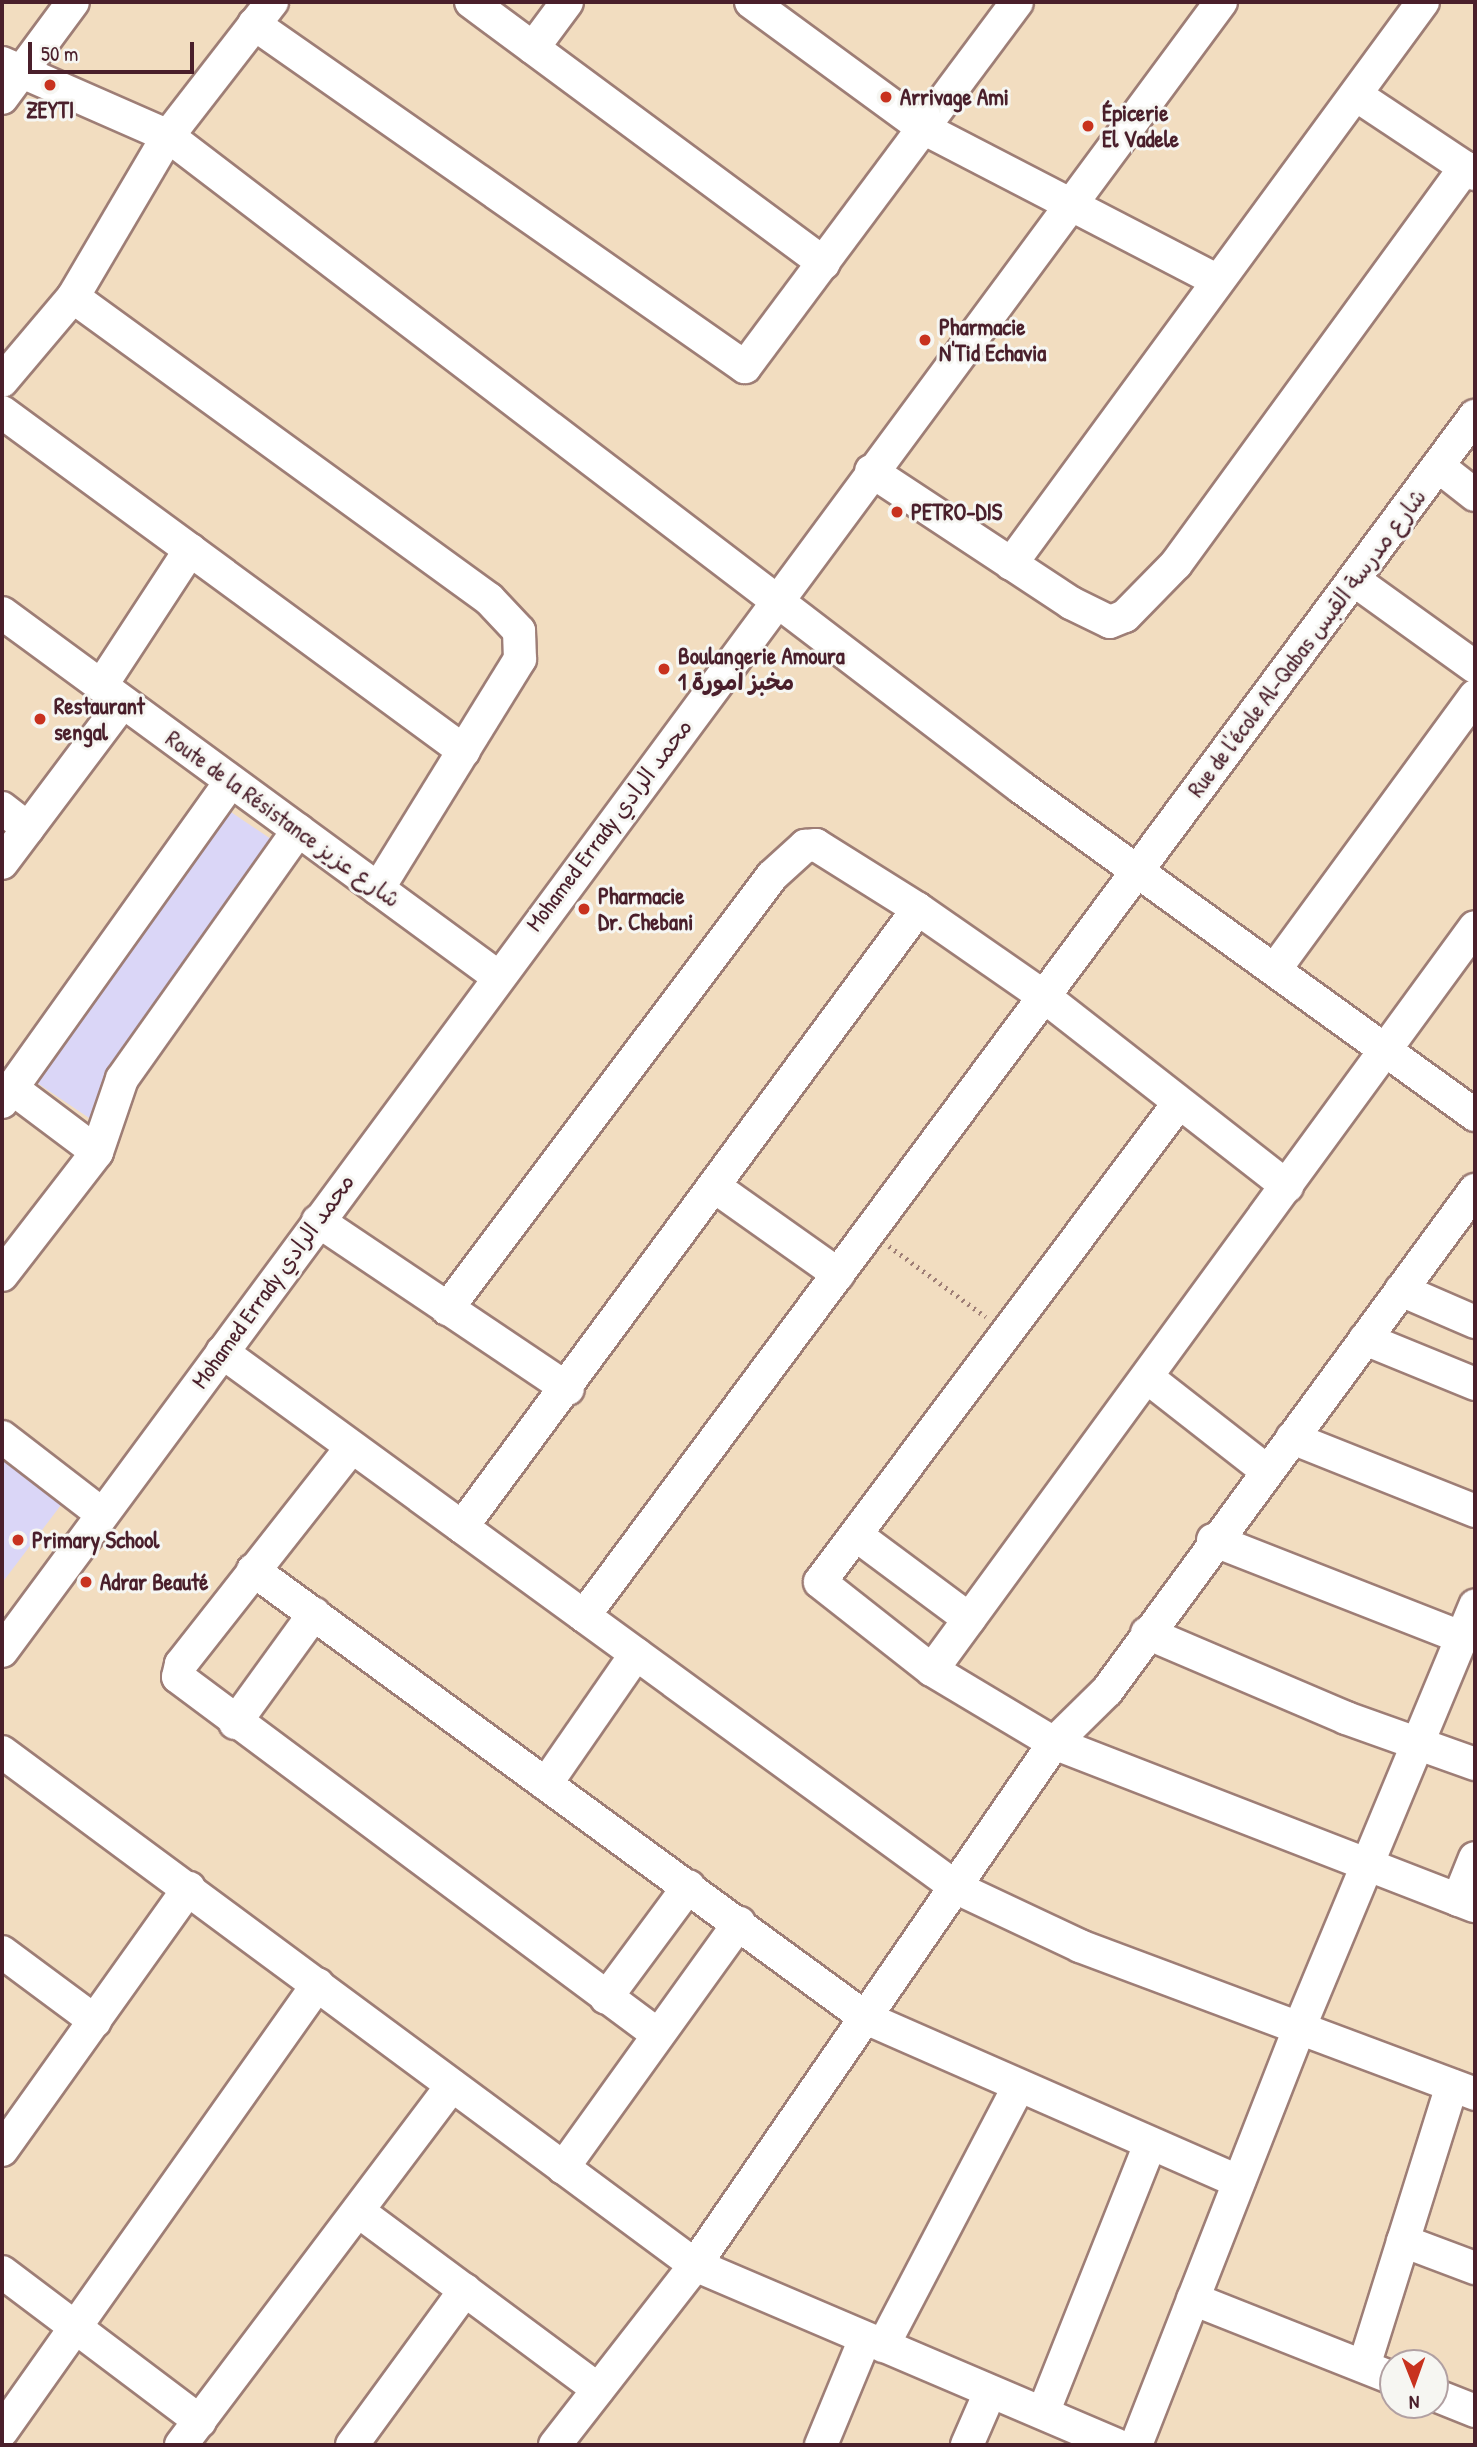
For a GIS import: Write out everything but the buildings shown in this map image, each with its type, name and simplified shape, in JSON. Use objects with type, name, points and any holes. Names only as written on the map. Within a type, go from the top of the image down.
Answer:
[{"type":"street","points":[[2,98],[11,67],[73,2]]},
{"type":"street","points":[[471,2],[824,263]]},
{"type":"street","points":[[533,48],[567,2]]},
{"type":"street","points":[[751,2],[923,128],[1216,281]]},
{"type":"street","points":[[2,382],[73,298],[168,136],[263,13],[745,368],[1016,2]]},
{"type":"street","name":"Mohamed Errady محمد الرادي","points":[[2,1651],[497,976],[1221,2]]},
{"type":"street","points":[[1010,564],[1423,2]]},
{"type":"street","points":[[11,67],[168,136],[779,597],[1000,772],[1139,869],[1475,1115]]},
{"type":"street","points":[[871,471],[1010,564],[1091,614],[1110,622],[1125,616],[1176,564],[1470,171],[1356,95]]},
{"type":"street","points":[[73,298],[489,600],[519,631],[520,659],[378,889]]},
{"type":"street","points":[[2,412],[464,751]]},
{"type":"street","name":"Rue de l'école Al-Qabas شارع مدرسة القبس","points":[[584,1616],[1046,998],[1475,416]]},
{"type":"street","points":[[1438,466],[1475,495]]},
{"type":"street","points":[[2,863],[28,828],[112,694],[190,550]]},
{"type":"street","points":[[1354,580],[1475,667]]},
{"type":"street","name":"Route de la Résistance شارع عزيز","points":[[2,613],[497,976]]},
{"type":"street","points":[[1276,968],[1475,696]]},
{"type":"street","points":[[97,1152],[8,1095],[232,781]]},
{"type":"street","points":[[2,808],[28,828]]},
{"type":"street","points":[[2,1275],[12,1240],[97,1152],[121,1079],[298,830]]},
{"type":"street","points":[[447,1309],[795,851],[816,845],[918,909],[1046,998],[1178,1104],[1287,1186]]},
{"type":"street","points":[[462,1527],[568,1388],[918,909]]},
{"type":"street","points":[[932,1670],[1475,927]]},
{"type":"street","points":[[1178,1104],[820,1582],[932,1670],[1054,1743],[1367,1868],[1466,1903],[1475,1858]]},
{"type":"street","points":[[715,1187],[838,1274]]},
{"type":"street","points":[[555,2445],[695,2265],[957,1888],[1054,1743],[1107,1691],[1213,1540],[1268,1471],[1475,1190]]},
{"type":"street","points":[[318,1221],[568,1388]]},
{"type":"street","points":[[1401,1290],[1475,1322]]},
{"type":"street","points":[[1365,1339],[1475,1384]]},
{"type":"street","points":[[222,1352],[957,1888],[1080,1946],[1298,2031],[1464,2090],[1403,2241],[1383,2349]]},
{"type":"street","points":[[1148,1378],[1268,1471]]},
{"type":"street","points":[[2,1437],[102,1514]]},
{"type":"street","points":[[1292,1438],[1475,1511]]},
{"type":"street","points":[[351,1448],[181,1664],[178,1676],[234,1723],[657,2034]]},
{"type":"street","points":[[856,1535],[970,1619]]},
{"type":"street","points":[[1213,1540],[1460,1637]]},
{"type":"street","points":[[253,1570],[689,1886],[866,2018],[1018,2088],[1239,2182]]},
{"type":"street","points":[[1136,2445],[1298,2031],[1475,1605]]},
{"type":"street","points":[[234,1723],[314,1614]]},
{"type":"street","points":[[1147,1633],[1416,1743],[1475,1764]]},
{"type":"street","points":[[546,1784],[636,1654]]},
{"type":"street","points":[[2,1752],[695,2265],[1116,2445]]},
{"type":"street","points":[[606,1998],[689,1886]]},
{"type":"street","points":[[2,2150],[189,1888]]},
{"type":"street","points":[[563,2168],[738,1923]]},
{"type":"street","points":[[2,1952],[95,2021]]},
{"type":"street","points":[[2,2431],[318,1984]]},
{"type":"street","points":[[2,2272],[77,2326],[190,2433],[452,2086]]},
{"type":"street","points":[[821,2445],[874,2342],[1018,2088]]},
{"type":"street","points":[[1043,2413],[1150,2144]]},
{"type":"street","points":[[358,2211],[598,2389]]},
{"type":"street","points":[[1403,2241],[1475,2268]]},
{"type":"street","points":[[352,2445],[465,2290]]},
{"type":"street","points":[[1193,2299],[1379,2372]]},
{"type":"street","points":[[967,2445],[990,2392]]},
{"type":"street","points":[[1449,2401],[1475,2411]]},
{"type":"path","points":[[869,1232],[1007,1332]]},
{"type":"shaded area","points":[[222,806],[277,843],[91,1119],[36,1082]]},
{"type":"shaded area","name":"Primary School","points":[[2,1448],[67,1497],[2,1583]]},
{"type":"place","name":"ZEYTI","points":[[50,85]]},
{"type":"place","name":"Arrivage Ami","points":[[886,97]]},
{"type":"place","name":"Épicerie El Vadele","points":[[1088,126]]},
{"type":"place","name":"Pharmacie N'Tid Echavia","points":[[925,340]]},
{"type":"place","name":"PETRO-DIS","points":[[897,512]]},
{"type":"place","name":"Boulangerie Amoura 1 مخبز امورة","points":[[664,669]]},
{"type":"place","name":"Restaurant sengal","points":[[40,719]]},
{"type":"place","name":"Pharmacie Dr. Chebani","points":[[584,909]]},
{"type":"place","name":"Primary School","points":[[18,1540]]},
{"type":"place","name":"Adrar Beauté","points":[[86,1582]]}]
